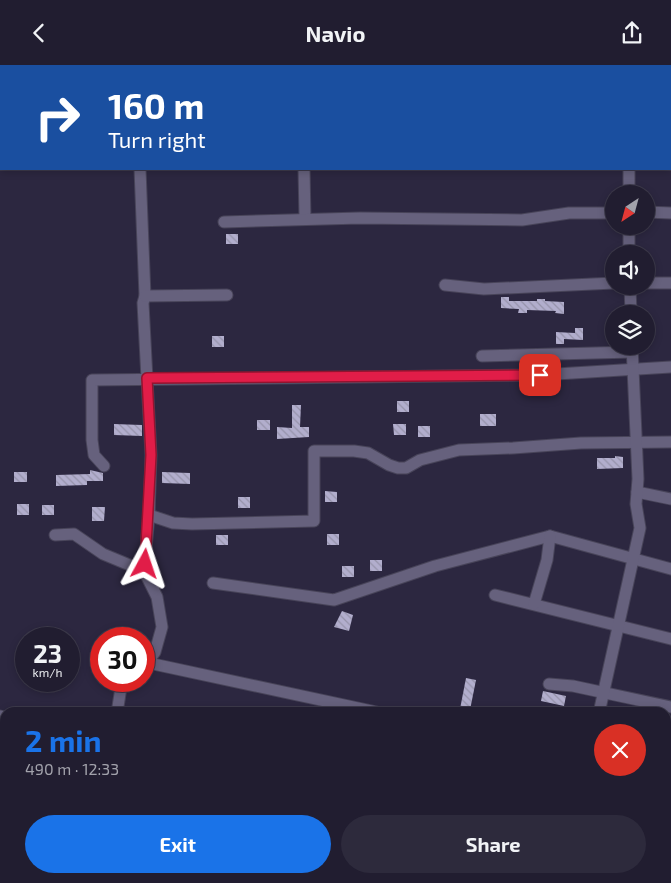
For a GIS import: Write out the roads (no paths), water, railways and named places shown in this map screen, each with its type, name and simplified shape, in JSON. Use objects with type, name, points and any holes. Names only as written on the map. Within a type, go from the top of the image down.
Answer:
[{"type":"street","points":[[140,170],[145,296],[143,303],[151,455],[149,515],[144,571],[157,597],[161,621],[159,641],[155,653]]},
{"type":"street","points":[[304,170],[306,218]]},
{"type":"street","points":[[629,170],[629,185]]},
{"type":"street","points":[[655,212],[671,213]]},
{"type":"street","points":[[224,222],[306,218],[522,220],[569,213],[605,213]]},
{"type":"street","points":[[445,285],[484,289],[605,283]]},
{"type":"street","points":[[655,283],[671,283]]},
{"type":"street","points":[[145,296],[227,295]]},
{"type":"street","points":[[482,356],[605,350]]},
{"type":"street","points":[[600,707],[640,528],[632,355]]},
{"type":"street","points":[[104,466],[94,455],[92,440],[92,380],[540,375],[671,367]]},
{"type":"street","points":[[149,515],[173,523],[192,524],[314,521],[314,451],[368,453],[388,465],[398,468],[459,449],[513,448],[581,443],[636,444],[671,442]]},
{"type":"street","points":[[637,492],[671,499]]},
{"type":"street","points":[[55,535],[74,534],[102,554],[144,571]]},
{"type":"street","points":[[534,604],[547,560],[550,536]]},
{"type":"street","points":[[213,583],[334,600],[435,566],[550,536],[671,569]]},
{"type":"street","points":[[495,595],[671,639]]},
{"type":"street","points":[[155,664],[353,707]]},
{"type":"street","points":[[549,684],[573,686],[671,707]]},
{"type":"street","points":[[118,707],[120,692]]}]
